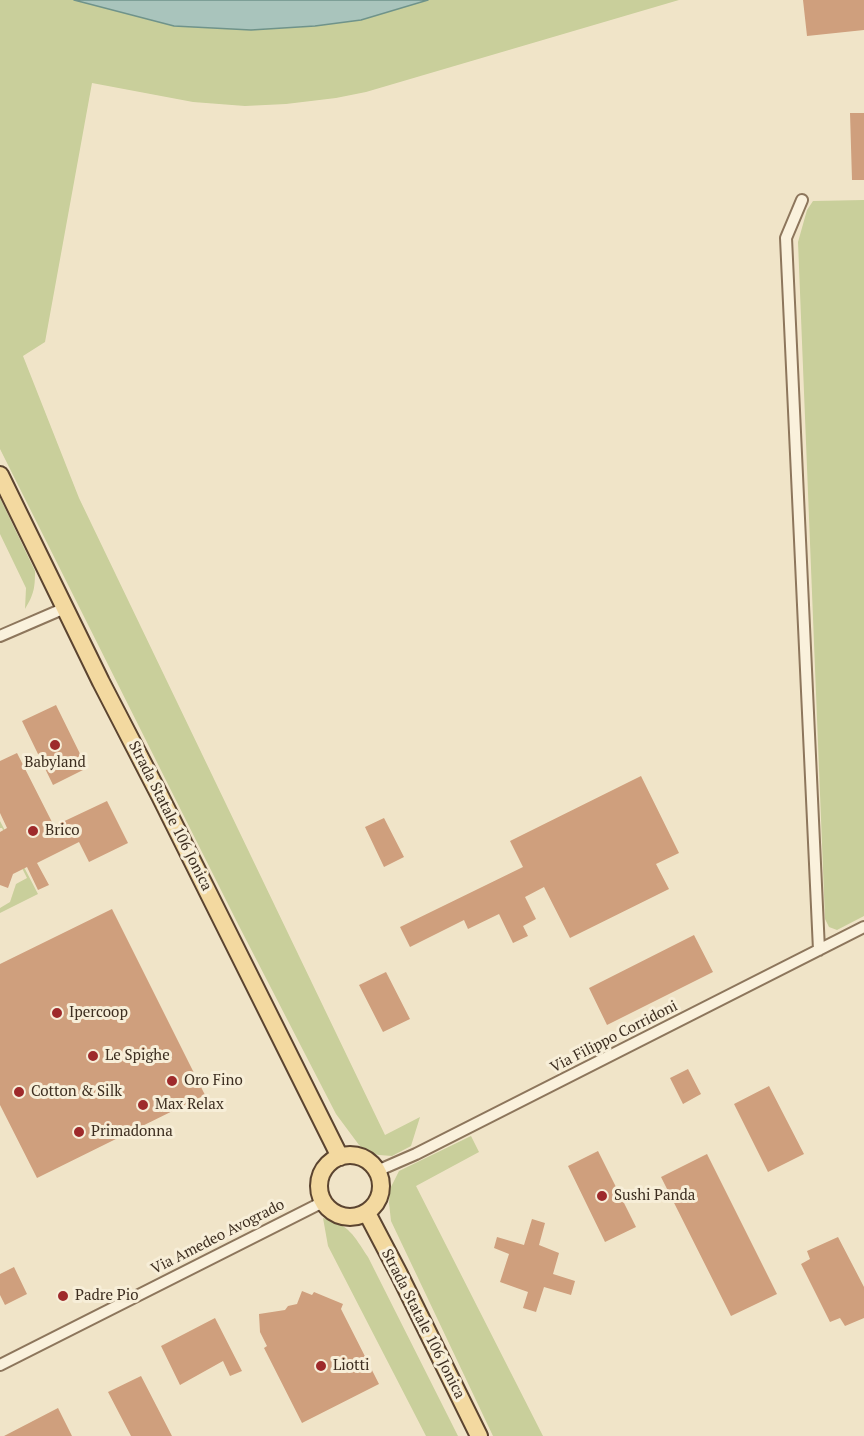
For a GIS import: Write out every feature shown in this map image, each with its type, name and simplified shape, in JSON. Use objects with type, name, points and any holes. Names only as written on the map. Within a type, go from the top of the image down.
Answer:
[{"type":"main road","name":"Strada Statale 106 Jonica","points":[[0,475],[101,682],[270,1013],[340,1157]]},
{"type":"main road","points":[[345,1155],[356,1155],[366,1159],[377,1171],[382,1186],[380,1196],[375,1206],[367,1213],[347,1218],[329,1210],[322,1202],[319,1182],[327,1165],[335,1159],[345,1155]]},
{"type":"main road","name":"Strada Statale 106 Jonica","points":[[367,1213],[479,1436]]},
{"type":"street","points":[[802,200],[786,238],[819,950]]},
{"type":"street","points":[[0,636],[65,608]]},
{"type":"street","name":"Via Filippo Corridoni","points":[[377,1171],[426,1149],[864,927]]},
{"type":"street","name":"Via Amedeo Avogrado","points":[[0,1365],[322,1202]]},
{"type":"green space","points":[[0,0],[74,0],[174,26],[251,30],[315,26],[361,20],[428,0],[679,0],[366,92],[336,98],[245,106],[193,102],[92,83],[45,342],[23,356],[79,498],[385,1135],[420,1117],[411,1146],[392,1156],[368,1153],[359,1145],[336,1114],[0,449]]},
{"type":"green space","points":[[864,200],[864,916],[837,930],[829,927],[825,919],[798,242],[807,210],[813,201]]},
{"type":"green space","points":[[0,498],[35,571],[33,591],[25,609],[26,588],[0,534]]},
{"type":"green space","points":[[0,821],[38,894],[0,913],[0,908],[10,902],[16,884],[27,878],[0,828]]},
{"type":"green space","points":[[471,1136],[479,1152],[416,1186],[543,1436],[493,1436],[391,1221],[390,1189],[399,1171]]},
{"type":"green space","points":[[323,1218],[345,1227],[368,1257],[458,1436],[426,1436],[328,1246]]},
{"type":"water","points":[[74,0],[428,0],[361,20],[315,26],[251,30],[174,26]]},
{"type":"building","points":[[803,0],[864,0],[864,30],[807,36]]},
{"type":"building","points":[[850,113],[864,113],[864,180],[852,180]]},
{"type":"building","name":"Babyland","points":[[56,705],[87,768],[53,785],[22,721]]},
{"type":"building","points":[[17,753],[54,826],[107,801],[128,843],[89,862],[79,842],[37,863],[49,885],[38,890],[27,867],[13,874],[8,888],[0,885],[0,832],[7,828],[0,813],[0,761]]},
{"type":"building","points":[[641,776],[679,853],[656,864],[669,889],[570,938],[544,887],[525,897],[536,919],[523,926],[528,936],[513,943],[499,914],[468,929],[464,920],[410,947],[400,927],[523,867],[510,841]]},
{"type":"building","points":[[384,818],[404,857],[384,867],[365,827]]},
{"type":"building","name":"Le Spighe","points":[[112,909],[205,1095],[37,1178],[0,1105],[0,964]]},
{"type":"building","points":[[694,935],[713,972],[607,1025],[589,988]]},
{"type":"building","points":[[386,972],[410,1019],[383,1032],[359,985]]},
{"type":"building","points":[[688,1069],[701,1094],[683,1104],[670,1078]]},
{"type":"building","points":[[769,1086],[804,1154],[768,1172],[734,1104]]},
{"type":"building","name":"Sushi Panda","points":[[598,1151],[636,1227],[605,1242],[568,1166]]},
{"type":"building","points":[[707,1154],[777,1294],[731,1316],[661,1177]]},
{"type":"building","points":[[532,1219],[545,1223],[539,1245],[559,1253],[553,1274],[575,1281],[571,1295],[544,1287],[536,1312],[523,1308],[528,1292],[500,1282],[509,1254],[494,1248],[497,1237],[524,1245]]},
{"type":"building","points":[[838,1237],[864,1287],[864,1318],[845,1326],[840,1318],[830,1322],[801,1264],[810,1259],[807,1251]]},
{"type":"building","points":[[14,1267],[27,1294],[5,1305],[0,1295],[0,1274]]},
{"type":"building","name":"Liotti","points":[[302,1291],[312,1295],[314,1292],[343,1304],[341,1309],[379,1384],[302,1423],[264,1348],[267,1346],[260,1332],[259,1314],[285,1310],[288,1306],[297,1304]]},
{"type":"building","points":[[215,1318],[242,1371],[230,1376],[223,1361],[180,1385],[161,1346]]},
{"type":"building","points":[[141,1376],[172,1436],[131,1436],[108,1392]]},
{"type":"building","points":[[58,1408],[72,1436],[4,1436]]},
{"type":"place","name":"Babyland","points":[[55,745]]},
{"type":"place","name":"Brico","points":[[33,831]]},
{"type":"place","name":"Ipercoop","points":[[57,1013]]},
{"type":"place","name":"Le Spighe","points":[[93,1056]]},
{"type":"place","name":"Oro Fino","points":[[172,1081]]},
{"type":"place","name":"Cotton & Silk","points":[[19,1092]]},
{"type":"place","name":"Max Relax","points":[[143,1105]]},
{"type":"place","name":"Primadonna","points":[[79,1132]]},
{"type":"place","name":"Sushi Panda","points":[[602,1196]]},
{"type":"place","name":"Padre Pio","points":[[63,1296]]},
{"type":"place","name":"Liotti","points":[[321,1366]]}]
